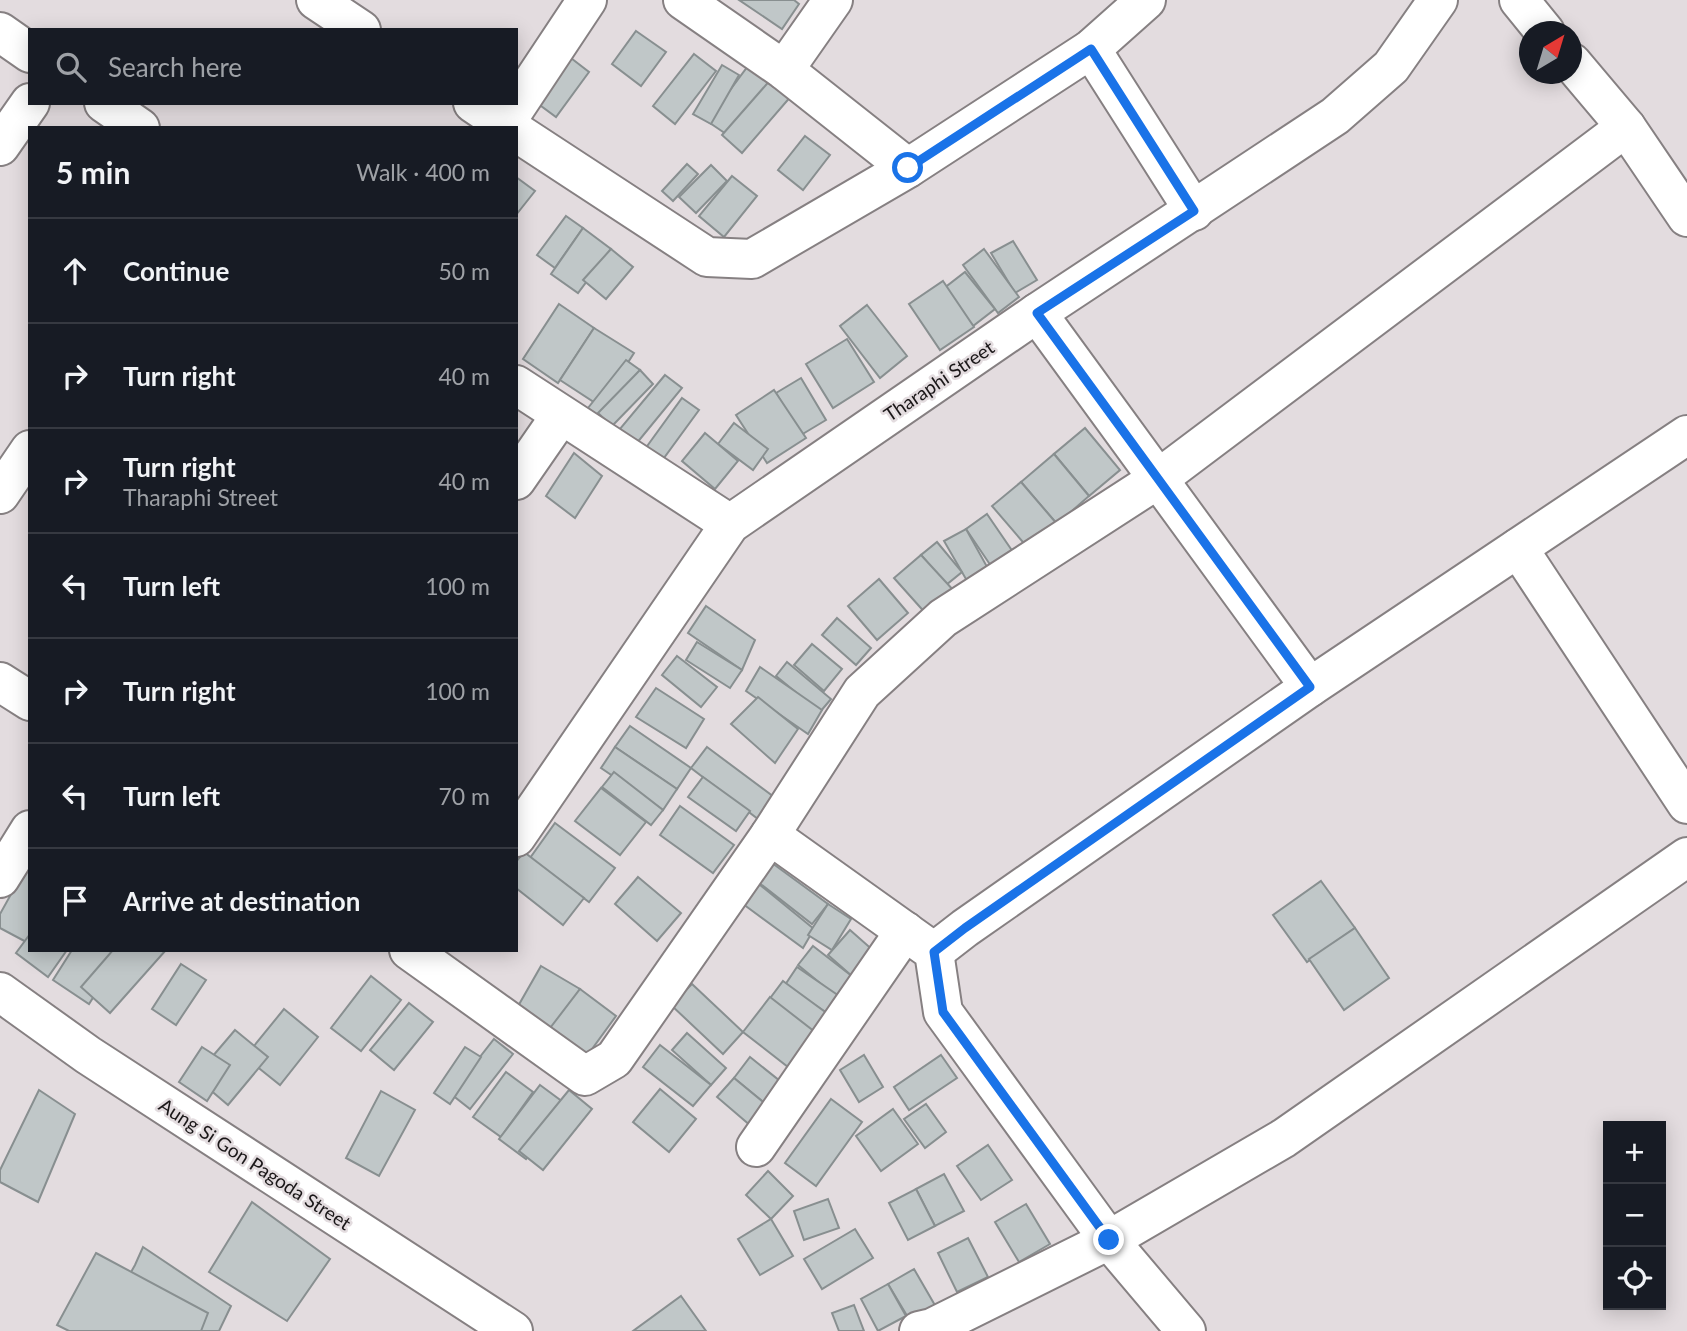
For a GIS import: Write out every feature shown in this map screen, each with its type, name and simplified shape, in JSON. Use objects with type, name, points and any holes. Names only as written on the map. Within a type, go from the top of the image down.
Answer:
[{"type":"street","points":[[509,126],[587,0]]},
{"type":"street","points":[[683,0],[784,71],[908,168]]},
{"type":"street","points":[[784,71],[833,0]]},
{"type":"street","points":[[518,134],[707,257],[752,260],[908,168],[1091,49],[1146,0]]},
{"type":"street","name":"Tharaphi Street","points":[[518,834],[730,524],[1037,313],[1335,117],[1391,67],[1438,0]]},
{"type":"street","points":[[1519,0],[1536,21]]},
{"type":"street","points":[[0,32],[28,52]]},
{"type":"street","points":[[1091,49],[1194,211]]},
{"type":"street","points":[[1582,74],[1626,127],[1687,218]]},
{"type":"street","points":[[0,146],[29,105]]},
{"type":"street","points":[[107,105],[137,126]]},
{"type":"street","points":[[476,105],[505,126]]},
{"type":"street","points":[[426,955],[585,1076],[614,1059],[770,835],[862,692],[912,645],[943,618],[1158,479],[1626,127]]},
{"type":"street","points":[[1037,313],[1310,687]]},
{"type":"street","points":[[518,386],[730,524]]},
{"type":"street","points":[[518,477],[561,415]]},
{"type":"street","points":[[756,1147],[920,941],[976,920],[1310,687],[1687,435]]},
{"type":"street","points":[[0,494],[28,453]]},
{"type":"street","points":[[1518,548],[1687,804]]},
{"type":"street","points":[[0,682],[28,700]]},
{"type":"street","points":[[0,878],[28,833]]},
{"type":"street","points":[[770,835],[920,941],[943,1012],[1109,1240],[1186,1331]]},
{"type":"street","points":[[919,1331],[962,1323],[1284,1138],[1687,857]]},
{"type":"street","name":"Aung Si Gon Pagoda Street","points":[[0,992],[99,1062],[513,1331]]},
{"type":"building","points":[[739,0],[794,0],[799,4],[782,29]]},
{"type":"building","points":[[636,31],[666,52],[641,86],[612,64]]},
{"type":"building","points":[[694,54],[716,71],[675,124],[653,106]]},
{"type":"building","points":[[567,55],[589,72],[556,117],[533,100]]},
{"type":"building","points":[[751,62],[772,78],[729,136],[707,121]]},
{"type":"building","points":[[722,65],[739,75],[711,124],[693,114]]},
{"type":"building","points":[[772,78],[792,95],[742,153],[722,135]]},
{"type":"building","points":[[805,136],[830,155],[803,190],[778,170]]},
{"type":"building","points":[[687,164],[698,174],[673,201],[662,191]]},
{"type":"building","points":[[711,165],[727,181],[696,213],[679,197]]},
{"type":"building","points":[[732,176],[757,196],[724,237],[699,216]]},
{"type":"building","points":[[518,178],[535,191],[518,212]]},
{"type":"building","points":[[566,216],[583,228],[555,268],[537,255]]},
{"type":"building","points":[[583,228],[611,249],[578,293],[551,274]]},
{"type":"building","points":[[1013,241],[1037,280],[1015,293],[991,253]]},
{"type":"building","points":[[611,249],[633,267],[606,299],[583,280]]},
{"type":"building","points":[[984,249],[1019,297],[998,313],[963,265]]},
{"type":"building","points":[[965,272],[995,309],[973,326],[943,289]]},
{"type":"building","points":[[943,281],[974,327],[940,350],[909,304]]},
{"type":"building","points":[[559,304],[594,328],[558,383],[523,359]]},
{"type":"building","points":[[867,305],[907,356],[880,378],[840,326]]},
{"type":"building","points":[[594,328],[634,353],[600,406],[560,380]]},
{"type":"building","points":[[847,339],[874,382],[833,408],[806,364]]},
{"type":"building","points":[[626,360],[640,370],[602,419],[588,408]]},
{"type":"building","points":[[640,370],[653,384],[612,426],[598,413]]},
{"type":"building","points":[[665,375],[682,388],[636,444],[619,430]]},
{"type":"building","points":[[801,378],[826,420],[801,435],[776,393]]},
{"type":"building","points":[[774,390],[806,438],[767,463],[736,415]]},
{"type":"building","points":[[682,398],[699,410],[661,462],[645,449]]},
{"type":"building","points":[[734,423],[768,449],[753,470],[718,444]]},
{"type":"building","points":[[1085,428],[1120,470],[1089,496],[1054,454]]},
{"type":"building","points":[[705,433],[738,461],[715,489],[682,461]]},
{"type":"building","points":[[574,453],[602,476],[575,518],[546,496]]},
{"type":"building","points":[[1054,454],[1089,496],[1057,524],[1021,482]]},
{"type":"building","points":[[1021,482],[1057,524],[1028,548],[992,506]]},
{"type":"building","points":[[987,514],[1013,552],[991,566],[966,529]]},
{"type":"building","points":[[966,529],[991,574],[970,586],[944,541]]},
{"type":"building","points":[[937,542],[962,572],[946,585],[921,555]]},
{"type":"building","points":[[921,555],[955,592],[928,616],[894,578]]},
{"type":"building","points":[[879,579],[908,613],[877,640],[848,606]]},
{"type":"building","points":[[706,606],[755,640],[742,670],[688,633]]},
{"type":"building","points":[[837,618],[871,648],[856,665],[822,635]]},
{"type":"building","points":[[697,642],[742,670],[730,688],[686,660]]},
{"type":"building","points":[[812,644],[842,669],[824,691],[794,665]]},
{"type":"building","points":[[677,656],[717,687],[701,707],[662,675]]},
{"type":"building","points":[[787,662],[831,699],[820,712],[776,676]]},
{"type":"building","points":[[760,667],[822,710],[808,734],[746,691]]},
{"type":"building","points":[[656,688],[704,719],[686,748],[636,717]]},
{"type":"building","points":[[758,697],[798,729],[775,763],[731,724]]},
{"type":"building","points":[[630,726],[691,768],[677,789],[615,747]]},
{"type":"building","points":[[615,747],[677,789],[663,810],[601,768]]},
{"type":"building","points":[[707,747],[774,797],[758,819],[691,768]]},
{"type":"building","points":[[614,772],[663,810],[651,825],[602,787]]},
{"type":"building","points":[[703,777],[750,811],[736,831],[688,797]]},
{"type":"building","points":[[601,788],[646,822],[620,855],[575,821]]},
{"type":"building","points":[[680,806],[734,845],[713,873],[660,835]]},
{"type":"building","points":[[555,823],[615,868],[589,902],[530,858]]},
{"type":"building","points":[[524,852],[584,898],[563,925],[518,890],[518,860]]},
{"type":"building","points":[[772,863],[828,904],[812,924],[758,882]]},
{"type":"building","points":[[28,864],[28,943],[0,928],[0,914]]},
{"type":"building","points":[[638,877],[681,913],[657,941],[615,904]]},
{"type":"building","points":[[754,880],[814,929],[803,948],[743,904]]},
{"type":"building","points":[[1321,881],[1355,928],[1307,962],[1273,915]]},
{"type":"building","points":[[828,904],[851,919],[832,950],[808,935]]},
{"type":"building","points":[[1355,928],[1389,978],[1344,1010],[1309,959]]},
{"type":"building","points":[[850,930],[875,952],[853,977],[828,955]]},
{"type":"building","points":[[28,937],[28,952],[66,952],[48,977],[16,953]]},
{"type":"building","points":[[813,946],[853,977],[837,997],[798,965]]},
{"type":"building","points":[[71,952],[122,952],[89,1004],[53,980]]},
{"type":"building","points":[[111,952],[164,952],[110,1013],[81,987]]},
{"type":"building","points":[[181,964],[206,980],[176,1025],[152,1009]]},
{"type":"building","points":[[541,966],[580,989],[555,1030],[517,1008]]},
{"type":"building","points":[[797,967],[842,998],[830,1015],[785,985]]},
{"type":"building","points":[[371,976],[401,1000],[361,1051],[331,1028]]},
{"type":"building","points":[[783,981],[832,1017],[817,1038],[768,1001]]},
{"type":"building","points":[[692,984],[743,1032],[723,1054],[671,1005]]},
{"type":"building","points":[[580,989],[616,1016],[584,1060],[547,1032]]},
{"type":"building","points":[[770,997],[824,1039],[797,1074],[743,1032]]},
{"type":"building","points":[[409,1003],[433,1022],[394,1070],[370,1050]]},
{"type":"building","points":[[284,1009],[318,1037],[280,1085],[245,1057]]},
{"type":"building","points":[[235,1030],[268,1057],[228,1105],[195,1077]]},
{"type":"building","points":[[687,1033],[726,1068],[711,1085],[672,1050]]},
{"type":"building","points":[[494,1039],[513,1054],[470,1109],[451,1094]]},
{"type":"building","points":[[660,1045],[711,1085],[693,1106],[643,1067]]},
{"type":"building","points":[[202,1047],[230,1065],[207,1101],[179,1082]]},
{"type":"building","points":[[465,1047],[481,1057],[450,1104],[434,1093]]},
{"type":"building","points":[[864,1055],[883,1087],[859,1102],[840,1070]]},
{"type":"building","points":[[941,1055],[957,1078],[909,1110],[894,1087]]},
{"type":"building","points":[[750,1057],[790,1089],[773,1110],[734,1078]]},
{"type":"building","points":[[506,1072],[533,1092],[501,1137],[473,1117]]},
{"type":"building","points":[[734,1078],[768,1106],[751,1126],[717,1097]]},
{"type":"building","points":[[540,1085],[567,1105],[526,1159],[499,1139]]},
{"type":"building","points":[[660,1089],[696,1119],[669,1152],[633,1122]]},
{"type":"building","points":[[39,1090],[75,1114],[38,1202],[0,1182],[0,1170]]},
{"type":"building","points":[[569,1090],[592,1109],[543,1170],[519,1151]]},
{"type":"building","points":[[381,1091],[415,1110],[379,1176],[346,1158]]},
{"type":"building","points":[[831,1099],[862,1122],[816,1186],[785,1163]]},
{"type":"building","points":[[926,1104],[946,1132],[925,1148],[904,1119]]},
{"type":"building","points":[[893,1109],[918,1144],[881,1171],[856,1136]]},
{"type":"building","points":[[988,1145],[1012,1180],[981,1200],[957,1166]]},
{"type":"building","points":[[768,1171],[793,1196],[771,1219],[746,1195]]},
{"type":"building","points":[[944,1174],[964,1211],[935,1226],[916,1189]]},
{"type":"building","points":[[916,1189],[935,1226],[908,1240],[889,1203]]},
{"type":"building","points":[[828,1199],[839,1228],[804,1240],[794,1211]]},
{"type":"building","points":[[252,1202],[330,1259],[287,1321],[209,1272]]},
{"type":"building","points":[[1026,1204],[1050,1244],[1019,1262],[995,1222]]},
{"type":"building","points":[[771,1219],[793,1256],[760,1275],[738,1239]]},
{"type":"building","points":[[855,1229],[873,1258],[822,1289],[804,1259]]},
{"type":"building","points":[[968,1238],[988,1277],[957,1292],[938,1253]]},
{"type":"building","points":[[143,1247],[231,1306],[219,1331],[192,1331],[122,1288]]},
{"type":"building","points":[[96,1253],[208,1313],[201,1331],[69,1331],[57,1325]]},
{"type":"building","points":[[914,1269],[940,1314],[915,1329],[888,1284]]},
{"type":"building","points":[[888,1284],[906,1316],[878,1331],[861,1299]]},
{"type":"building","points":[[681,1296],[706,1331],[633,1331]]},
{"type":"building","points":[[854,1305],[864,1331],[839,1331],[832,1313]]},
{"type":"route","points":[[908,168],[1091,49],[1194,211],[1037,313],[1310,687],[934,952],[943,1012],[1109,1240]]}]
